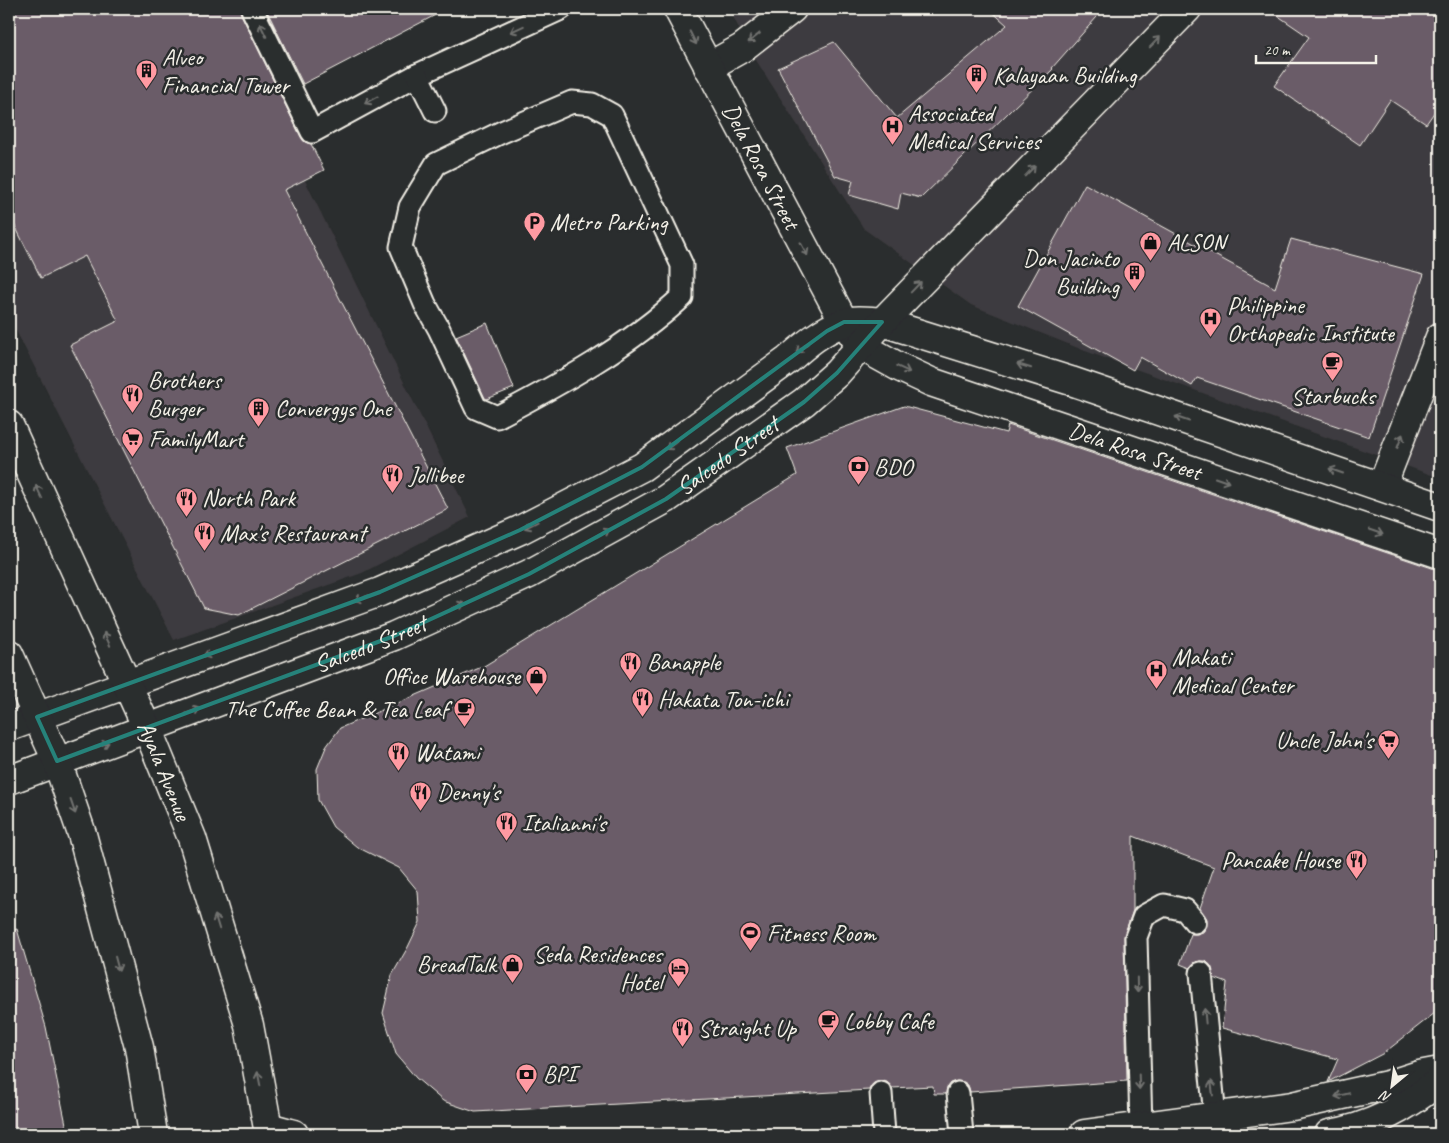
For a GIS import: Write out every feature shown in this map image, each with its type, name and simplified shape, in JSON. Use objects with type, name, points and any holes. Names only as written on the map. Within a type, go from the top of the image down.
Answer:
[{"type":"street","name":"Dela Rosa Street","points":[[678,9],[844,322],[861,346],[899,368],[931,382],[1440,554]]},
{"type":"street","points":[[708,67],[742,48],[792,9]]},
{"type":"street","name":"Salcedo Street","points":[[9,780],[394,636],[529,574],[666,499],[804,402],[837,373],[882,322],[1187,9]]},
{"type":"street","name":"Dela Rosa Street","points":[[844,322],[861,320],[882,322],[1070,381],[1440,507]]},
{"type":"street","name":"Salcedo Street","points":[[9,727],[380,592],[520,530],[642,467],[805,346],[844,322]]},
{"type":"street","points":[[1382,486],[1440,337]]},
{"type":"street","name":"Ayala Avenue","points":[[9,425],[147,728],[192,838],[244,1006],[277,1132]]},
{"type":"street","points":[[9,654],[57,761],[82,834],[139,1047],[153,1134]]},
{"type":"street","points":[[1084,1134],[1140,1131],[1215,1117],[1292,1106],[1388,1085],[1418,1075],[1440,1071]]},
{"type":"street","points":[[1329,1134],[1343,1132],[1392,1113],[1440,1080]]},
{"type":"lane","points":[[252,9],[312,132],[417,75],[561,9]]},
{"type":"lane","points":[[417,75],[435,111]]},
{"type":"lane","points":[[572,102],[592,104],[612,115],[682,265],[682,297],[657,320],[562,383],[497,417],[476,408],[439,329],[425,304],[401,247],[410,207],[436,164],[456,155],[572,102]]},
{"type":"lane","points":[[1140,1131],[1136,937],[1144,916],[1164,905],[1186,910],[1195,922]]},
{"type":"lane","points":[[1172,1134],[1215,1117],[1201,973]]},
{"type":"lane","points":[[881,1093],[884,1134]]},
{"type":"lane","points":[[958,1093],[962,1134]]},
{"type":"highlighted area","points":[[844,322],[882,322],[837,373],[804,402],[666,499],[529,574],[394,636],[57,761],[37,717],[380,592],[520,530],[642,467],[827,331]]},
{"type":"shaded area","points":[[9,9],[221,9],[470,517],[362,573],[174,640],[9,317]]},
{"type":"shaded area","points":[[729,9],[1440,9],[1440,478],[1088,352],[971,305],[864,229],[754,57]]},
{"type":"building","points":[[9,9],[240,9],[301,137],[305,142],[311,144],[324,170],[284,190],[448,509],[239,615],[204,608],[70,345],[118,321],[85,256],[41,278],[9,214]]},
{"type":"building","points":[[266,9],[447,9],[303,84]]},
{"type":"building","name":"Kalayaan Building","points":[[989,9],[1104,9],[1053,69],[921,198],[901,193],[898,209],[849,195],[853,181],[835,176],[778,68],[834,42],[897,118],[1007,25]]},
{"type":"building","points":[[1268,9],[1440,9],[1440,104],[1426,124],[1390,100],[1360,145],[1274,86],[1309,37]]},
{"type":"building","points":[[1085,184],[1275,288],[1291,239],[1424,274],[1369,437],[1197,378],[1192,386],[1140,357],[1133,370],[1018,306]]},
{"type":"building","points":[[487,323],[514,388],[487,399],[456,336]]},
{"type":"building","points":[[904,406],[1006,433],[1008,425],[1435,569],[1440,569],[1440,1009],[1384,1053],[1328,1082],[1338,1059],[1222,1028],[1227,983],[1214,978],[1211,966],[1206,961],[1194,963],[1190,968],[1180,964],[1191,934],[1203,932],[1207,926],[1207,919],[1200,908],[1214,867],[1133,836],[1133,910],[1124,937],[1127,1081],[970,1092],[968,1085],[957,1081],[950,1083],[946,1094],[934,1094],[933,1086],[892,1088],[887,1082],[881,1081],[874,1083],[869,1090],[475,1112],[443,1101],[416,1078],[396,1054],[383,1013],[392,975],[420,922],[418,891],[399,868],[357,847],[333,827],[318,800],[317,769],[326,747],[340,728],[484,666],[797,475],[787,448]]},
{"type":"building","points":[[17,929],[46,1027],[68,1134],[11,1134],[9,1090],[9,931]]},
{"type":"place","name":"Alveo Financial Tower","points":[[146,90]]},
{"type":"place","name":"Kalayaan Building","points":[[977,94]]},
{"type":"place","name":"Associated Medical Services","points":[[892,146]]},
{"type":"place","name":"Metro Parking","points":[[534,241]]},
{"type":"place","name":"ALSON","points":[[1151,261]]},
{"type":"place","name":"Don Jacinto Building","points":[[1135,291]]},
{"type":"place","name":"Philippine Orthopedic Institute","points":[[1211,338]]},
{"type":"place","name":"Starbucks","points":[[1333,381]]},
{"type":"place","name":"Brothers Burger","points":[[132,413]]},
{"type":"place","name":"Convergys One","points":[[259,427]]},
{"type":"place","name":"FamilyMart","points":[[133,458]]},
{"type":"place","name":"BDO","points":[[858,486]]},
{"type":"place","name":"Jollibee","points":[[393,494]]},
{"type":"place","name":"North Park","points":[[186,517]]},
{"type":"place","name":"Max's Restaurant","points":[[204,552]]},
{"type":"place","name":"Banapple","points":[[631,681]]},
{"type":"place","name":"Makati Medical Center","points":[[1156,690]]},
{"type":"place","name":"Office Warehouse","points":[[536,695]]},
{"type":"place","name":"Hakata Ton-ichi","points":[[642,718]]},
{"type":"place","name":"The Coffee Bean & Tea Leaf","points":[[464,728]]},
{"type":"place","name":"Uncle John's","points":[[1389,759]]},
{"type":"place","name":"Watami","points":[[399,771]]},
{"type":"place","name":"Denny's","points":[[421,811]]},
{"type":"place","name":"Italianni's","points":[[506,842]]},
{"type":"place","name":"Pancake House","points":[[1356,879]]},
{"type":"place","name":"Fitness Room","points":[[751,952]]},
{"type":"place","name":"BreadTalk","points":[[512,983]]},
{"type":"place","name":"Seda Residences Hotel","points":[[678,987]]},
{"type":"place","name":"Lobby Cafe","points":[[828,1040]]},
{"type":"place","name":"Straight Up","points":[[682,1047]]},
{"type":"place","name":"BPI","points":[[527,1093]]}]
